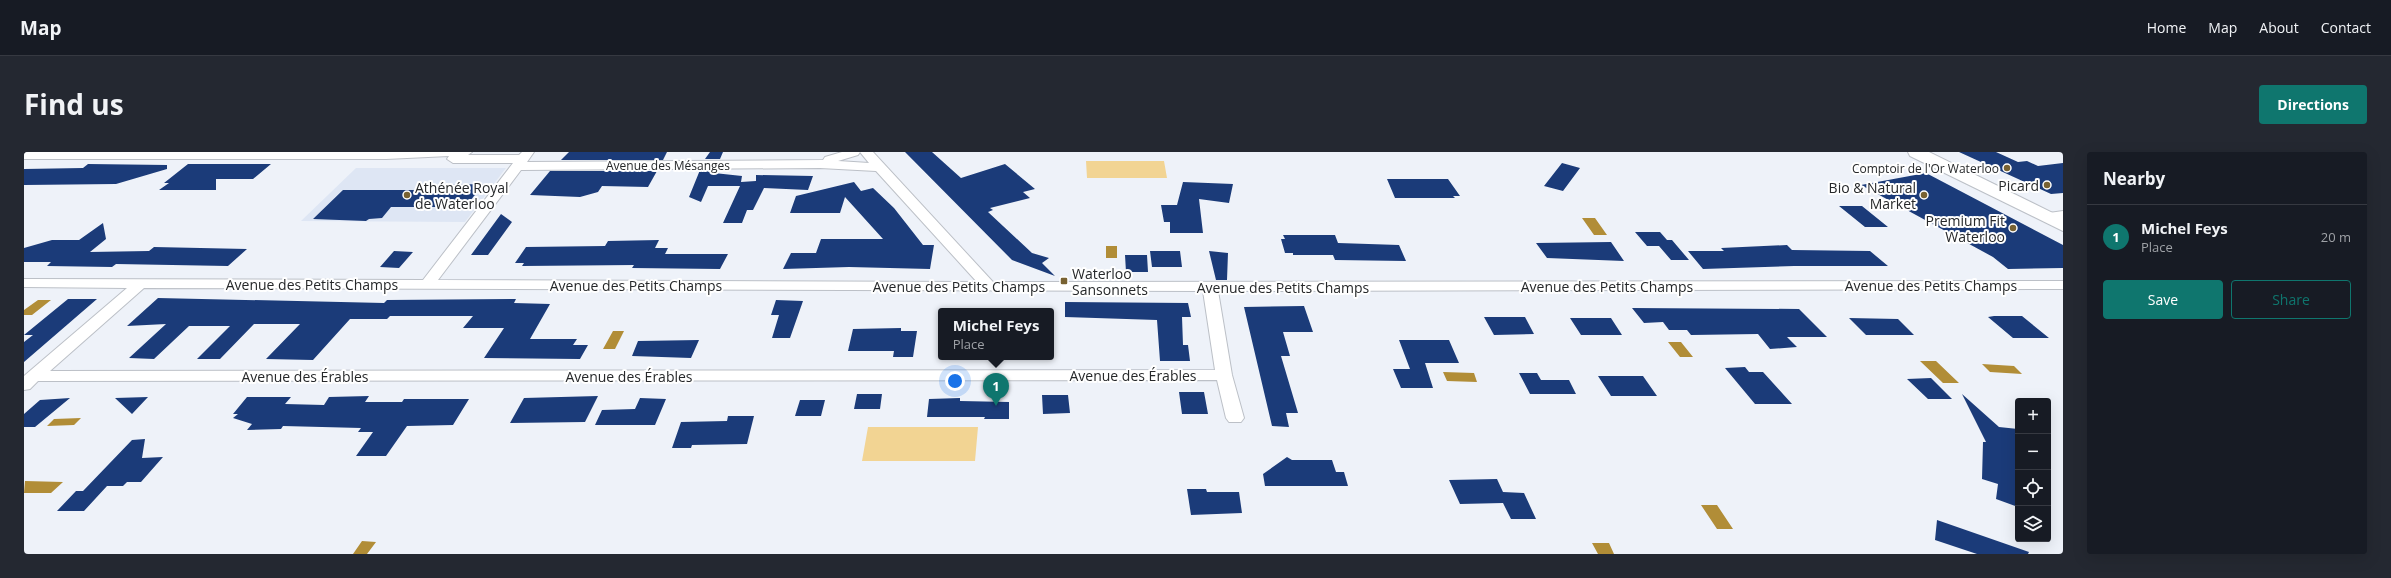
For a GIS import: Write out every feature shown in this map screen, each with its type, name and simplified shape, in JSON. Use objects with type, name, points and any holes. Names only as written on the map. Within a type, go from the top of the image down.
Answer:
[{"type":"main road","points":[[1916,152],[2058,219]]},
{"type":"street","name":"Avenue des Mésanges","points":[[24,155],[114,153],[386,155],[466,152]]},
{"type":"street","name":"Avenue des Mésanges","points":[[820,164],[854,152]]},
{"type":"street","points":[[866,152],[989,286]]},
{"type":"street","name":"Avenue des Mésanges","points":[[386,155],[402,159],[522,159],[820,164],[879,167]]},
{"type":"street","points":[[427,284],[522,159]]},
{"type":"street","name":"Avenue des Petits Champs","points":[[24,283],[1210,287],[2063,285]]},
{"type":"street","name":"Avenue des Érables","points":[[29,381],[140,284]]},
{"type":"street","points":[[1210,287],[1224,375],[1235,418]]},
{"type":"street","name":"Avenue des Érables","points":[[29,381],[1224,375]]},
{"type":"shaded area","points":[[1086,161],[1164,161],[1167,178],[1087,178]]},
{"type":"shaded area","name":"Athénée Royal de Waterloo","points":[[356,168],[506,168],[465,222],[301,221]]},
{"type":"shaded area","points":[[1582,218],[1595,218],[1607,235],[1594,235]]},
{"type":"shaded area","points":[[1106,246],[1117,246],[1117,258],[1106,258]]},
{"type":"shaded area","points":[[38,300],[51,300],[32,315],[24,315],[24,310]]},
{"type":"shaded area","points":[[613,331],[624,331],[615,349],[603,349]]},
{"type":"shaded area","points":[[1668,342],[1681,342],[1693,357],[1680,357]]},
{"type":"shaded area","points":[[1920,361],[1936,361],[1959,383],[1943,383]]},
{"type":"shaded area","points":[[1982,364],[2014,366],[2022,374],[1990,372]]},
{"type":"shaded area","points":[[1443,372],[1474,373],[1477,382],[1447,381]]},
{"type":"shaded area","points":[[81,418],[74,425],[47,426],[54,419]]},
{"type":"shaded area","points":[[868,427],[978,427],[975,461],[862,461]]},
{"type":"shaded area","points":[[25,481],[63,482],[51,493],[24,493]]},
{"type":"shaded area","points":[[1701,505],[1717,505],[1733,529],[1717,529]]},
{"type":"shaded area","points":[[362,541],[376,542],[367,554],[353,554]]},
{"type":"shaded area","points":[[1592,543],[1609,543],[1614,554],[1598,554]]},
{"type":"building","points":[[569,152],[667,152],[663,160],[561,160]]},
{"type":"building","points":[[710,152],[723,152],[720,159],[705,159]]},
{"type":"building","points":[[905,152],[932,152],[961,178],[1005,164],[1035,189],[1023,192],[1030,198],[990,208],[993,210],[988,212],[1032,253],[1049,258],[1042,263],[1055,276],[1012,260]]},
{"type":"building","points":[[1959,152],[1996,152],[2018,162],[2027,161],[2038,166],[2063,163],[2063,193],[2051,194]]},
{"type":"building","points":[[1562,163],[1580,168],[1563,191],[1544,186]]},
{"type":"building","points":[[88,164],[167,165],[167,169],[116,184],[24,185],[24,169],[83,168]]},
{"type":"building","points":[[188,164],[271,164],[253,179],[216,179],[216,190],[159,190],[169,183],[164,183]]},
{"type":"building","points":[[700,170],[715,170],[714,173],[742,176],[741,182],[756,181],[756,175],[813,176],[808,190],[764,188],[753,210],[747,210],[742,223],[723,223],[740,186],[708,186],[701,202],[689,197]]},
{"type":"building","points":[[550,171],[657,171],[648,187],[602,186],[598,192],[580,197],[530,195]]},
{"type":"building","points":[[1926,173],[2063,245],[2063,268],[2008,269],[1993,257],[1861,185]]},
{"type":"building","points":[[1387,179],[1448,179],[1460,196],[1453,196],[1455,198],[1395,198]]},
{"type":"building","points":[[854,182],[861,191],[873,188],[894,208],[923,245],[934,245],[930,269],[849,267],[783,269],[791,253],[816,253],[821,239],[883,239],[845,197],[840,213],[790,213],[796,196]]},
{"type":"building","points":[[1183,182],[1233,184],[1229,203],[1199,199],[1203,233],[1170,233],[1170,222],[1164,222],[1161,205],[1177,205]]},
{"type":"building","points":[[484,184],[465,207],[391,207],[382,218],[369,219],[366,221],[313,219],[343,190],[434,190],[438,185]]},
{"type":"building","points":[[1839,206],[1862,206],[1888,227],[1865,227]]},
{"type":"building","points":[[501,214],[512,222],[488,255],[471,255]]},
{"type":"building","points":[[103,223],[106,239],[90,252],[149,251],[154,247],[247,249],[228,266],[116,264],[112,267],[47,266],[51,262],[24,262],[24,248],[52,240],[79,240]]},
{"type":"building","points":[[1635,232],[1660,232],[1667,240],[1672,240],[1689,260],[1671,260],[1659,246],[1647,246]]},
{"type":"building","points":[[1283,235],[1335,235],[1338,243],[1399,245],[1406,261],[1335,260],[1333,255],[1293,255],[1293,253],[1285,253],[1281,239],[1285,239]]},
{"type":"building","points":[[659,240],[655,248],[668,248],[665,254],[728,254],[720,269],[632,268],[634,265],[522,266],[524,263],[515,263],[526,247],[605,246],[608,241]]},
{"type":"building","points":[[1611,242],[1624,261],[1547,258],[1536,243]]},
{"type":"building","points":[[1787,245],[1792,250],[1870,251],[1888,266],[1794,266],[1703,269],[1688,251],[1724,251],[1721,248]]},
{"type":"building","points":[[394,251],[413,252],[399,268],[380,267]]},
{"type":"building","points":[[1150,251],[1180,251],[1182,267],[1152,267]]},
{"type":"building","points":[[1209,251],[1228,253],[1227,280],[1216,280]]},
{"type":"building","points":[[1125,255],[1147,255],[1148,272],[1126,272]]},
{"type":"building","points":[[158,298],[384,303],[387,300],[516,299],[514,303],[550,304],[530,339],[577,339],[573,345],[588,345],[580,359],[484,358],[504,328],[463,328],[473,316],[390,316],[387,319],[350,319],[313,360],[266,359],[300,324],[254,324],[220,359],[197,359],[230,326],[189,326],[154,359],[129,358],[166,324],[127,326]]},
{"type":"building","points":[[68,299],[97,299],[24,362],[24,342],[33,335],[24,335]]},
{"type":"building","points":[[776,300],[803,301],[790,338],[772,338],[779,315],[771,315]]},
{"type":"building","points":[[1065,302],[1188,303],[1191,317],[1182,317],[1183,345],[1188,345],[1190,361],[1160,361],[1157,320],[1065,317]]},
{"type":"building","points":[[1304,306],[1313,332],[1283,332],[1290,356],[1281,356],[1298,413],[1286,413],[1289,427],[1272,426],[1244,307]]},
{"type":"building","points":[[1632,308],[1799,309],[1827,337],[1787,337],[1797,347],[1770,349],[1758,334],[1691,335],[1687,330],[1669,330],[1663,322],[1644,323]]},
{"type":"building","points":[[2022,316],[2049,338],[2013,338],[1988,317]]},
{"type":"building","points":[[1484,317],[1525,317],[1534,334],[1494,335]]},
{"type":"building","points":[[1570,318],[1611,318],[1622,335],[1581,335]]},
{"type":"building","points":[[1849,318],[1898,319],[1914,335],[1866,335]]},
{"type":"building","points":[[901,328],[901,331],[917,331],[913,357],[893,357],[894,351],[848,351],[853,329]]},
{"type":"building","points":[[699,340],[691,358],[632,356],[638,341]]},
{"type":"building","points":[[1399,340],[1449,340],[1459,363],[1425,363],[1433,388],[1401,388],[1393,369],[1410,369]]},
{"type":"building","points":[[1745,367],[1749,372],[1763,372],[1792,404],[1755,404],[1725,368]]},
{"type":"building","points":[[1519,373],[1537,373],[1541,380],[1569,380],[1576,394],[1530,394]]},
{"type":"building","points":[[1598,376],[1643,376],[1657,396],[1611,396]]},
{"type":"building","points":[[1931,378],[1952,399],[1928,399],[1907,379]]},
{"type":"building","points":[[1179,392],[1204,392],[1208,414],[1182,414]]},
{"type":"building","points":[[857,394],[882,394],[880,409],[854,409]]},
{"type":"building","points":[[1962,394],[1999,427],[2015,429],[2015,506],[1996,499],[1998,484],[1982,479],[1983,442],[1986,442]]},
{"type":"building","points":[[1042,395],[1068,395],[1070,413],[1043,414]]},
{"type":"building","points":[[369,396],[365,402],[402,402],[404,399],[469,399],[453,425],[407,426],[386,456],[356,456],[373,432],[358,432],[361,428],[283,426],[281,429],[247,430],[252,424],[233,418],[238,414],[233,414],[247,397],[291,397],[285,404],[324,405],[329,397]]},
{"type":"building","points":[[598,396],[585,422],[510,423],[524,398]]},
{"type":"building","points":[[148,397],[132,414],[115,398]]},
{"type":"building","points":[[70,398],[35,427],[24,427],[24,414],[40,400]]},
{"type":"building","points":[[640,398],[666,399],[655,425],[595,425],[602,410],[635,409]]},
{"type":"building","points":[[960,398],[960,401],[1009,402],[1009,419],[984,419],[985,417],[927,417],[929,399]]},
{"type":"building","points":[[800,400],[825,400],[821,416],[795,416]]},
{"type":"building","points":[[728,416],[754,416],[747,444],[692,445],[691,448],[672,448],[681,422],[727,421]]},
{"type":"building","points":[[145,439],[142,458],[163,457],[141,482],[127,482],[123,486],[107,486],[84,511],[57,511],[76,491],[83,491],[132,440]]},
{"type":"building","points":[[1287,457],[1292,460],[1332,460],[1336,472],[1344,472],[1348,486],[1265,486],[1263,474]]},
{"type":"building","points":[[1497,479],[1503,492],[1524,493],[1536,519],[1511,519],[1503,503],[1460,504],[1449,480]]},
{"type":"building","points":[[1187,489],[1206,489],[1207,492],[1239,492],[1242,513],[1191,515]]},
{"type":"building","points":[[1937,520],[2029,552],[2028,554],[1977,554],[1935,540]]},
{"type":"place","name":"Comptoir de l'Or Waterloo","points":[[2007,168]]},
{"type":"place","name":"Picard","points":[[2047,185]]},
{"type":"place","name":"Athénée Royal de Waterloo","points":[[407,195]]},
{"type":"place","name":"Bio & Natural Market","points":[[1924,195]]},
{"type":"place","name":"Premium Fit Waterloo","points":[[2013,228]]},
{"type":"place","name":"Waterloo Sansonnets","points":[[1064,281]]},
{"type":"place","name":"Michel Feys","points":[[996,406]]}]
